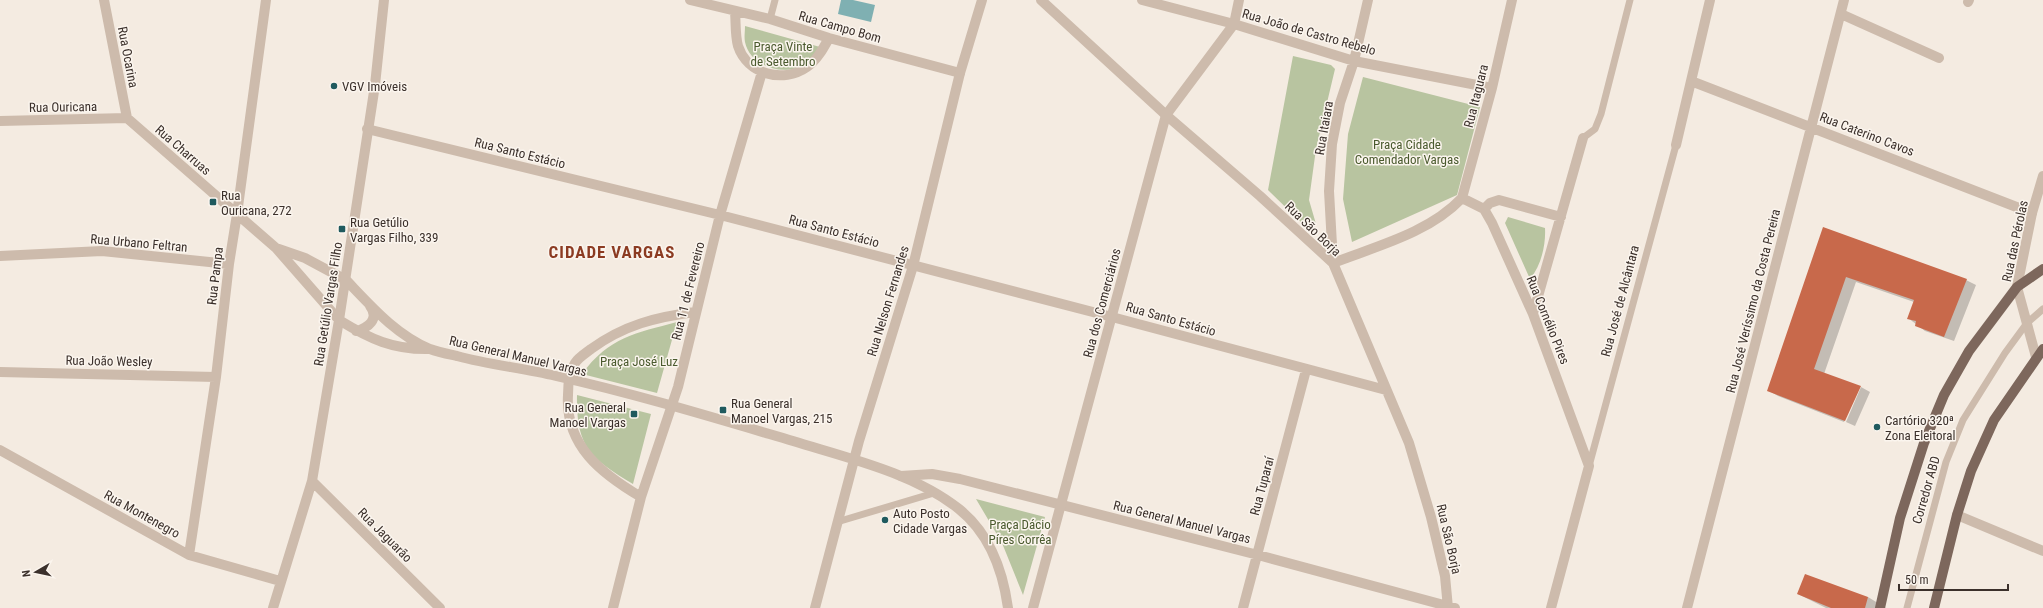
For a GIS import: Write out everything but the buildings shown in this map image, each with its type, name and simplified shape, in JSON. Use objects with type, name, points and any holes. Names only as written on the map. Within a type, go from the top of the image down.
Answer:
[{"type":"main road","points":[[1880,608],[1900,518],[1924,443],[1944,395],[1969,351],[2017,287],[2043,269]]},
{"type":"main road","points":[[1934,608],[1957,514],[1972,471],[1994,420],[2040,353]]},
{"type":"street","name":"Rua Ocarina","points":[[104,0],[127,118]]},
{"type":"street","name":"Rua Pampa","points":[[189,555],[216,377],[229,264],[266,0]]},
{"type":"street","name":"Rua Getúlio Vargas Filho","points":[[273,608],[280,581],[312,481],[346,280],[367,130],[375,85],[384,0]]},
{"type":"street","name":"Rua Campo Bom","points":[[690,0],[735,12],[770,19],[829,38],[960,73]]},
{"type":"street","name":"Rua Nelson Fernandes","points":[[815,608],[853,459],[913,266],[960,73],[982,0]]},
{"type":"street","name":"Rua São Borja","points":[[1041,0],[1166,115],[1260,196],[1333,263],[1409,443],[1431,517],[1445,576],[1450,607]]},
{"type":"street","name":"Rua João de Castro Rebelo","points":[[1142,0],[1234,24],[1354,61],[1492,88]]},
{"type":"street","points":[[1234,24],[1239,0]]},
{"type":"street","name":"Rua Itaiara","points":[[1333,263],[1329,192],[1332,144],[1340,103],[1354,61],[1368,0]]},
{"type":"street","name":"Rua Itaguara","points":[[1462,198],[1492,88],[1512,0]]},
{"type":"street","name":"Rua José de Alcântara","points":[[1676,145],[1710,0]]},
{"type":"street","name":"Rua José Veríssimo da Costa Pereira","points":[[1687,608],[1844,0]]},
{"type":"street","points":[[735,12],[736,35],[740,50],[753,66],[762,72],[774,76],[786,76],[797,73],[818,57],[829,38]]},
{"type":"street","points":[[1841,14],[1939,58]]},
{"type":"street","name":"Rua dos Comerciários","points":[[1033,608],[1166,115],[1234,24]]},
{"type":"street","name":"Rua 11 de Fevereiro","points":[[613,608],[641,497],[661,434],[672,406],[720,215],[762,72]]},
{"type":"street","name":"Rua Caterino Cavos","points":[[1691,81],[1811,126],[2032,213]]},
{"type":"street","name":"Rua Ouricana","points":[[0,121],[127,118]]},
{"type":"street","name":"Rua Charruas","points":[[127,118],[276,248],[339,320]]},
{"type":"street","name":"Rua Santo Estácio","points":[[367,130],[720,215],[913,266],[1112,316],[1306,370],[1386,390]]},
{"type":"street","points":[[1533,314],[1583,138]]},
{"type":"street","name":"Rua das Pérolas","points":[[2040,353],[2027,323],[2017,287],[2032,213],[2043,176]]},
{"type":"street","points":[[1333,263],[1423,227],[1450,211],[1462,198],[1484,209],[1490,203],[1499,200],[1561,217]]},
{"type":"street","name":"Rua Cornélio Pires","points":[[1484,209],[1499,236],[1533,314],[1589,466]]},
{"type":"street","name":"Rua Charruas","points":[[276,248],[305,258],[346,280]]},
{"type":"street","name":"Rua Urbano Feltran","points":[[0,256],[102,250],[229,264]]},
{"type":"street","name":"Rua General Manuel Vargas","points":[[346,280],[367,302],[398,330],[430,349],[492,365],[557,376],[672,406],[853,459]]},
{"type":"street","points":[[356,331],[366,328],[373,320],[373,310],[367,302]]},
{"type":"street","points":[[641,497],[607,475],[588,458],[574,434],[572,426],[568,400],[569,380],[575,363],[603,341],[643,321],[695,312]]},
{"type":"street","name":"Rua General Manuel Vargas","points":[[339,320],[356,331],[392,346],[407,350],[430,349]]},
{"type":"street","name":"Rua Tuparaí","points":[[1243,608],[1306,370]]},
{"type":"street","name":"Rua João Wesley","points":[[0,372],[216,377]]},
{"type":"street","name":"Rua Montenegro","points":[[0,450],[189,555],[280,581]]},
{"type":"street","points":[[853,459],[901,476],[959,509],[981,533],[991,549],[1002,577],[1008,608]]},
{"type":"street","name":"Rua José de Alcântara","points":[[1552,608],[1589,466]]},
{"type":"street","name":"Rua General Manuel Vargas","points":[[901,476],[932,474],[1258,555],[1450,607]]},
{"type":"street","name":"Rua Jaguarão","points":[[312,481],[440,608]]},
{"type":"street","points":[[1957,514],[2043,550]]},
{"type":"lane","points":[[770,19],[775,0]]},
{"type":"lane","points":[[1583,138],[1595,129],[1601,114],[1630,0]]},
{"type":"lane","name":"Rua José de Alcântara","points":[[1589,466],[1676,145]]},
{"type":"lane","name":"Corredor ABD","points":[[1907,608],[1949,455],[1963,420],[2005,353],[2027,323],[2043,309]]},
{"type":"lane","points":[[837,522],[934,494]]},
{"type":"green space","name":"Praça Vinte de Setembro","points":[[745,26],[820,47],[808,62],[798,67],[789,70],[770,68],[761,64],[748,51],[745,42]]},
{"type":"green space","points":[[1293,56],[1331,65],[1335,69],[1316,149],[1309,200],[1316,224],[1310,231],[1268,190]]},
{"type":"green space","name":"Praça Cidade Comendador Vargas","points":[[1363,77],[1480,107],[1457,195],[1352,242],[1343,199],[1348,134]]},
{"type":"green space","points":[[1508,217],[1545,228],[1545,241],[1540,262],[1530,279],[1505,223]]},
{"type":"green space","name":"Praça José Luz","points":[[677,322],[657,393],[582,374],[602,352],[613,344],[624,338]]},
{"type":"green space","name":"Praça José Luz","points":[[577,395],[651,414],[633,484],[606,466],[588,449],[579,427]]},
{"type":"green space","name":"Praça Dácio Píres Corrêa","points":[[976,499],[1045,517],[1023,595],[1002,543]]},
{"type":"water","points":[[841,0],[853,0],[875,5],[871,22],[838,14]]},
{"type":"place","name":"VGV Imóveis","points":[[334,86]]},
{"type":"place","name":"Rua Ouricana, 272","points":[[213,202]]},
{"type":"place","name":"Rua Getúlio Vargas Filho, 339","points":[[342,229]]},
{"type":"place","name":"Rua General Manoel Vargas, 215","points":[[723,410]]},
{"type":"place","name":"Rua General Manoel Vargas","points":[[634,414]]},
{"type":"place","name":"Cartório 320ª Zona Eleitoral","points":[[1877,427]]},
{"type":"place","name":"Auto Posto Cidade Vargas","points":[[885,520]]},
{"type":"district","name":"CIDADE VARGAS","points":[[612,252]]}]
